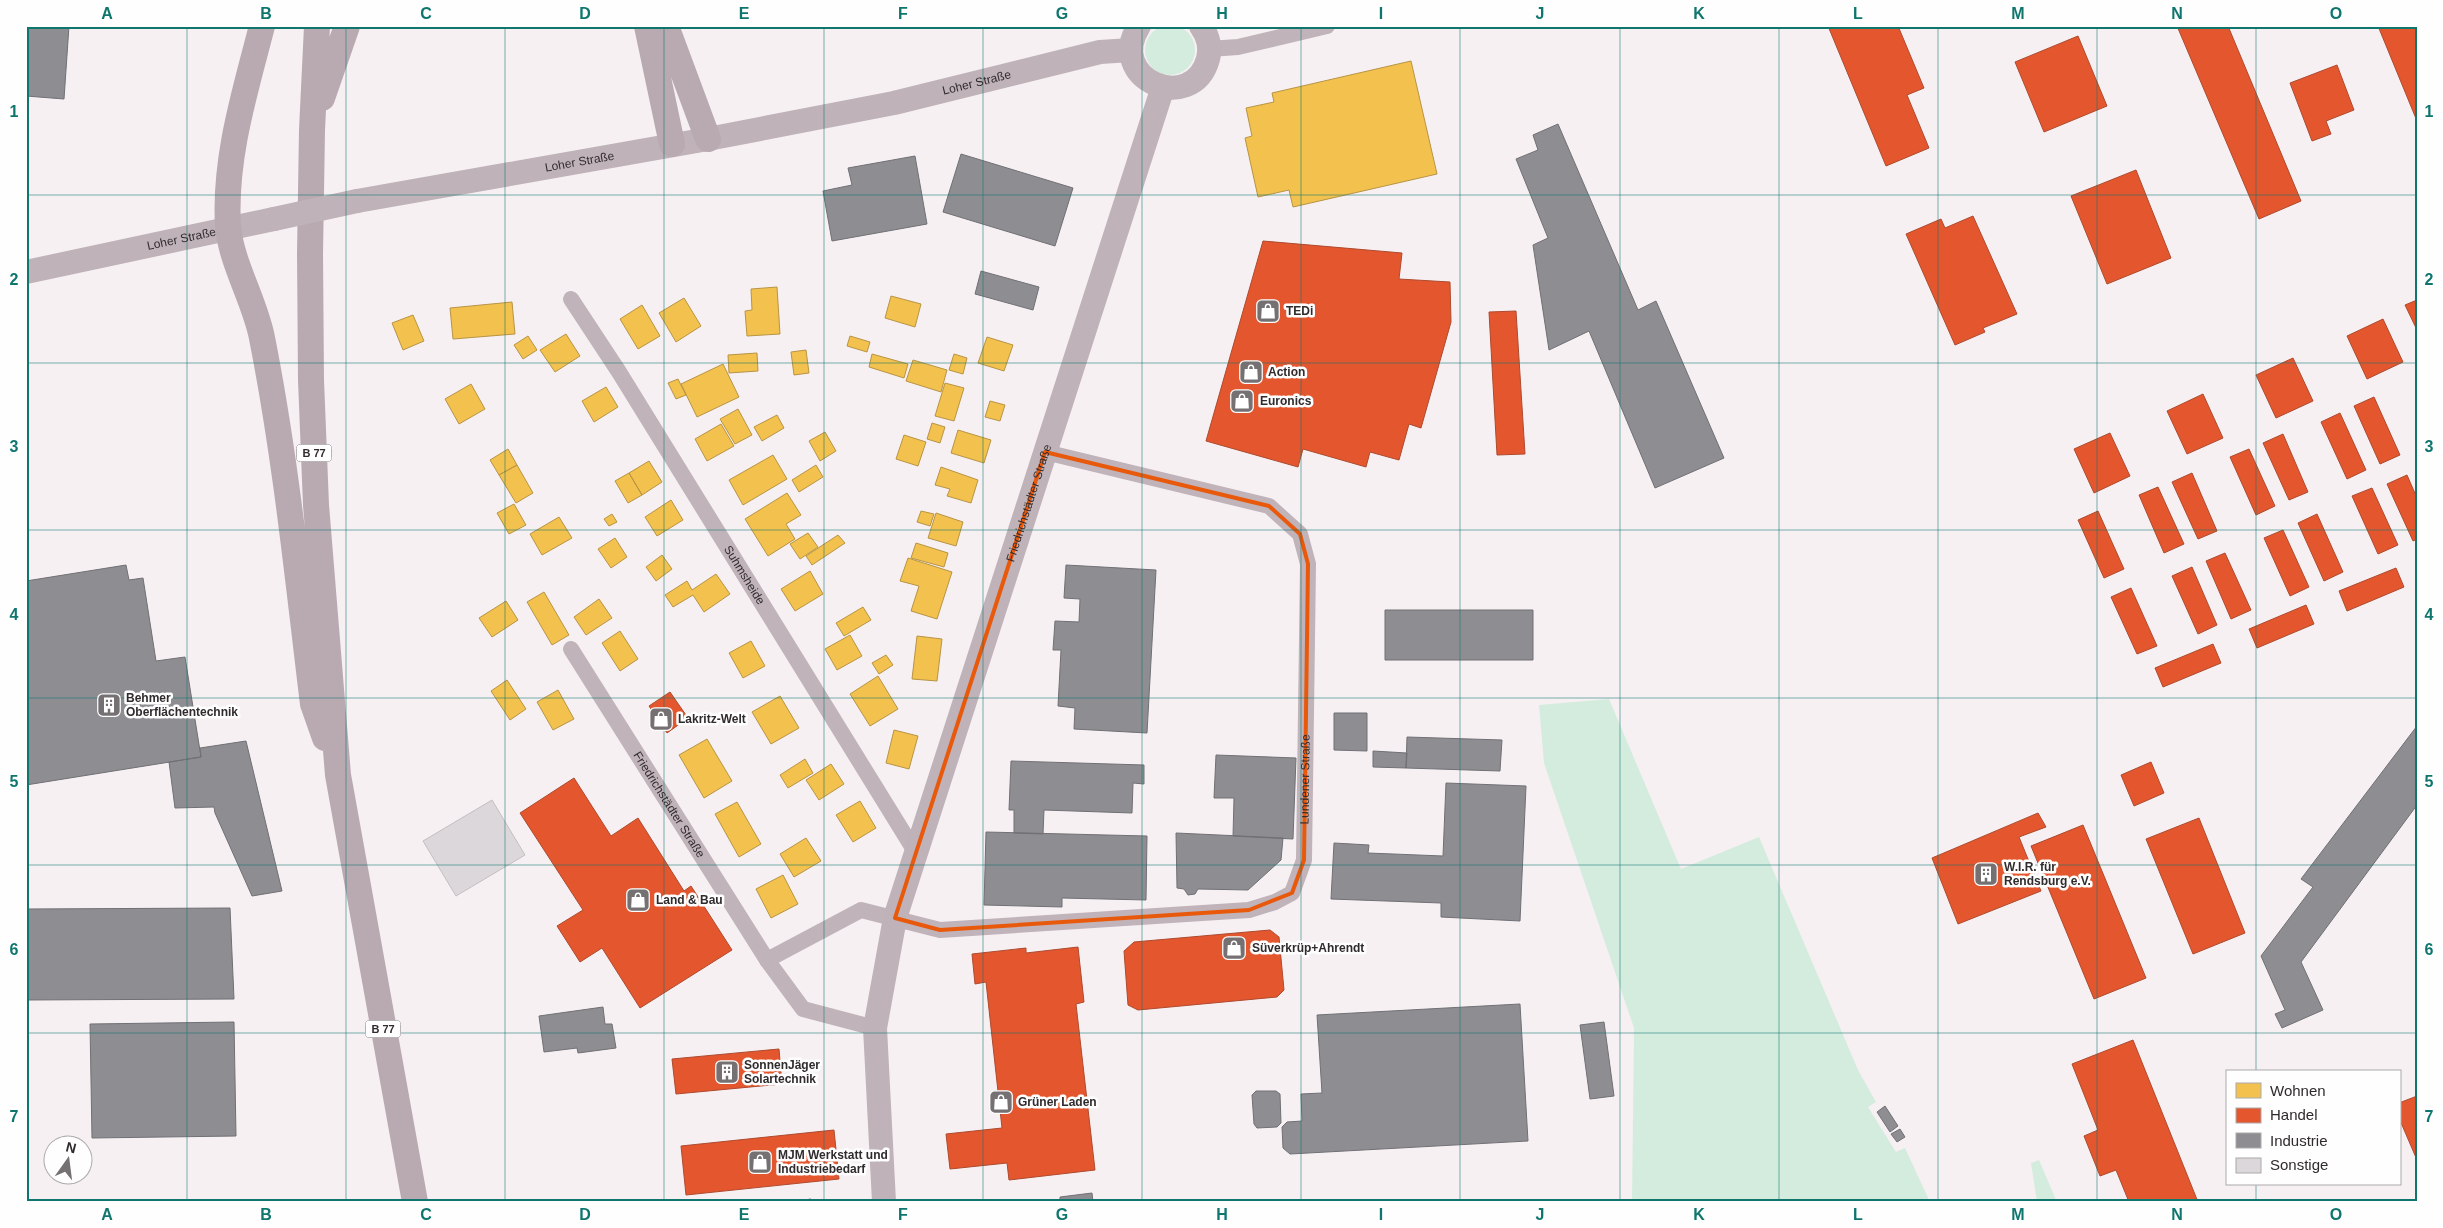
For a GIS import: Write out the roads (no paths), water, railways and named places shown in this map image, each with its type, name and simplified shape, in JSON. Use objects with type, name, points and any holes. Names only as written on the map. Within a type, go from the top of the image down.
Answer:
[{"type":"main road","points":[[262,26],[230,162],[228,227],[232,247],[262,336],[286,481],[313,704],[338,775]]},
{"type":"main road","name":"B 77","points":[[317,26],[312,130],[310,254],[316,505],[338,775],[414,1202]]},
{"type":"main road","points":[[312,130],[347,26]]},
{"type":"main road","points":[[647,26],[672,144]]},
{"type":"main road","points":[[666,26],[708,139]]},
{"type":"street","points":[[1139,26],[1132,42],[1132,50],[1138,71],[1149,82],[1163,87],[1178,87],[1192,82],[1203,71],[1209,49],[1208,39],[1201,26]]},
{"type":"street","points":[[1209,49],[1238,47],[1327,26]]},
{"type":"street","name":"Loher Straße","points":[[26,272],[228,227],[357,201],[708,139],[894,102],[1100,52],[1132,50]]},
{"type":"street","name":"Friedrichstädter Straße","points":[[884,1202],[875,1028],[895,918],[1163,87]]},
{"type":"street","name":"Suhmsheide","points":[[571,299],[625,380],[916,853]]},
{"type":"street","name":"Lundener Straße","points":[[895,918],[940,930],[1249,910],[1275,902],[1292,893],[1304,860],[1308,564],[1300,534],[1269,506],[1045,452]]},
{"type":"street","name":"Friedrichstädter Straße","points":[[572,649],[767,960],[803,1009],[875,1028]]},
{"type":"street","points":[[767,960],[861,910],[895,918]]},
{"type":"place","name":"TEDi","points":[[1268,311]]},
{"type":"place","name":"Action","points":[[1251,372]]},
{"type":"place","name":"Euronics","points":[[1242,401]]},
{"type":"place","name":"Behmer Oberflächentechnik","points":[[109,705]]},
{"type":"place","name":"Lakritz-Welt","points":[[661,719]]},
{"type":"place","name":"W.I.R. für Rendsburg e.V.","points":[[1986,874]]},
{"type":"place","name":"Land & Bau","points":[[638,900]]},
{"type":"place","name":"Süverkrüp+Ahrendt","points":[[1234,948]]},
{"type":"place","name":"SonnenJäger Solartechnik","points":[[727,1072]]},
{"type":"place","name":"Grüner Laden","points":[[1001,1102]]},
{"type":"place","name":"MJM Werkstatt und Industriebedarf","points":[[760,1162]]}]
